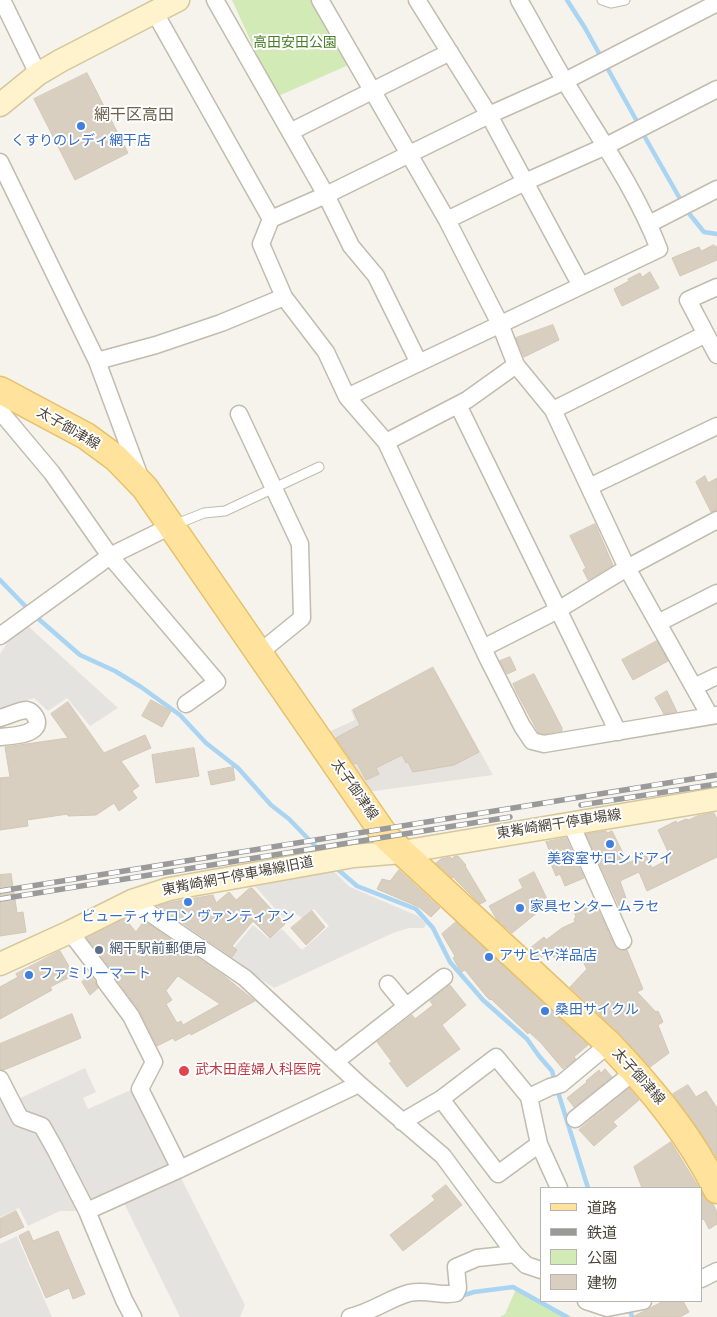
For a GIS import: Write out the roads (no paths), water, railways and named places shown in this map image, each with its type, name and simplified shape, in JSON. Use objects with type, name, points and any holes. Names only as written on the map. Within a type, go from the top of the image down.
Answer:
[{"type":"main road","points":[[2,99],[60,61],[178,0]]},
{"type":"main road","name":"太子御津線","points":[[0,390],[86,436],[116,458],[145,488],[386,836],[609,1044],[672,1116],[717,1190]]},
{"type":"main road","name":"東觜崎網干停車場線","points":[[402,852],[717,799]]},
{"type":"main road","name":"東觜崎網干停車場線旧道","points":[[0,964],[132,901],[169,889],[354,856],[402,852]]},
{"type":"street","points":[[2,0],[38,74]]},
{"type":"street","points":[[216,0],[326,195],[351,246],[376,276],[418,363]]},
{"type":"street","points":[[320,0],[373,90],[409,154],[447,220],[500,324],[516,365],[553,410],[627,568],[694,688],[714,716],[544,744],[532,741],[522,726],[386,442],[347,397],[326,352],[284,297],[261,244],[271,219],[326,195],[409,154],[489,115],[565,81],[717,3]]},
{"type":"street","points":[[417,0],[489,115],[581,286]]},
{"type":"street","points":[[347,397],[658,249],[649,224],[606,146],[565,81],[519,0]]},
{"type":"street","points":[[154,13],[271,219]]},
{"type":"street","points":[[290,132],[450,52]]},
{"type":"street","points":[[447,220],[525,182],[606,146],[717,89]]},
{"type":"street","points":[[0,162],[97,361],[145,488]]},
{"type":"street","points":[[649,224],[717,189]]},
{"type":"street","points":[[717,287],[688,300],[717,355]]},
{"type":"street","points":[[97,361],[156,345],[221,323],[284,297]]},
{"type":"street","points":[[553,410],[706,334]]},
{"type":"street","points":[[386,442],[458,405],[516,365]]},
{"type":"street","points":[[458,405],[618,732]]},
{"type":"street","points":[[0,411],[52,473],[110,556],[217,682],[186,704]]},
{"type":"street","points":[[240,414],[300,544],[302,618],[259,653]]},
{"type":"street","points":[[589,487],[717,426]]},
{"type":"street","points":[[483,648],[558,610],[627,568],[717,520]]},
{"type":"street","points":[[0,636],[110,556],[171,526]]},
{"type":"street","points":[[658,623],[717,593]]},
{"type":"street","points":[[694,688],[717,676]]},
{"type":"street","points":[[0,718],[26,710],[31,711],[38,724],[30,732],[0,737]]},
{"type":"street","points":[[572,824],[623,941]]},
{"type":"street","points":[[132,901],[245,978],[359,1084],[443,1156],[515,1254],[526,1264],[540,1270]]},
{"type":"street","points":[[70,932],[106,979],[105,982],[131,1016],[154,1062],[140,1089],[180,1169]]},
{"type":"street","points":[[335,1062],[444,977]]},
{"type":"street","points":[[388,984],[406,1006]]},
{"type":"street","points":[[529,1097],[561,1084],[609,1044]]},
{"type":"street","points":[[402,1122],[441,1099],[496,1057],[529,1097],[539,1144],[560,1187]]},
{"type":"street","points":[[575,1119],[634,1071]]},
{"type":"street","points":[[0,1078],[20,1118],[42,1126],[88,1211],[124,1300],[133,1317]]},
{"type":"street","points":[[88,1211],[359,1084]]},
{"type":"street","points":[[441,1099],[498,1174],[539,1144]]},
{"type":"street","points":[[350,1317],[366,1313],[408,1294],[424,1291],[450,1295],[456,1293],[458,1288],[456,1267],[477,1258],[515,1254]]},
{"type":"street","points":[[702,1278],[717,1271]]},
{"type":"street","points":[[589,1302],[607,1308],[635,1303]]},
{"type":"lane","points":[[602,0],[611,3],[625,0]]},
{"type":"lane","points":[[171,526],[204,513],[225,511],[319,467]]},
{"type":"waterway","points":[[567,0],[585,28],[639,125]]},
{"type":"waterway","points":[[642,132],[687,211],[704,232],[717,234]]},
{"type":"waterway","points":[[0,580],[29,610]]},
{"type":"waterway","points":[[34,615],[80,655],[115,671],[180,715],[206,743],[238,768],[271,805],[289,819],[323,854]]},
{"type":"waterway","points":[[335,867],[357,886],[416,909],[433,928],[450,962],[483,1000],[527,1039],[552,1071],[555,1082]]},
{"type":"waterway","points":[[557,1089],[588,1187]]},
{"type":"waterway","points":[[458,1297],[474,1292],[513,1287],[567,1317]]},
{"type":"waterway","points":[[629,1306],[632,1317]]},
{"type":"railway","points":[[0,891],[717,775]]},
{"type":"railway","points":[[581,805],[717,784]]},
{"type":"railway","points":[[0,899],[510,817]]},
{"type":"place","name":"くすりのレディ網干店","points":[[81,126]]},
{"type":"place","name":"美容室サロンドアイ","points":[[610,844]]},
{"type":"place","name":"ビューティサロン ヴァンティアン","points":[[188,902]]},
{"type":"place","name":"家具センター ムラセ","points":[[520,908]]},
{"type":"place","name":"網干駅前郵便局","points":[[99,950]]},
{"type":"place","name":"アサヒヤ洋品店","points":[[489,957]]},
{"type":"place","name":"ファミリーマート","points":[[29,975]]},
{"type":"place","name":"桑田サイクル","points":[[545,1011]]},
{"type":"place","name":"武木田産婦人科医院","points":[[184,1071]]},
{"type":"district","name":"網干区高田","points":[[134,116]]},
{"type":"park label","name":"高田安田公園","points":[[295,44]]}]
